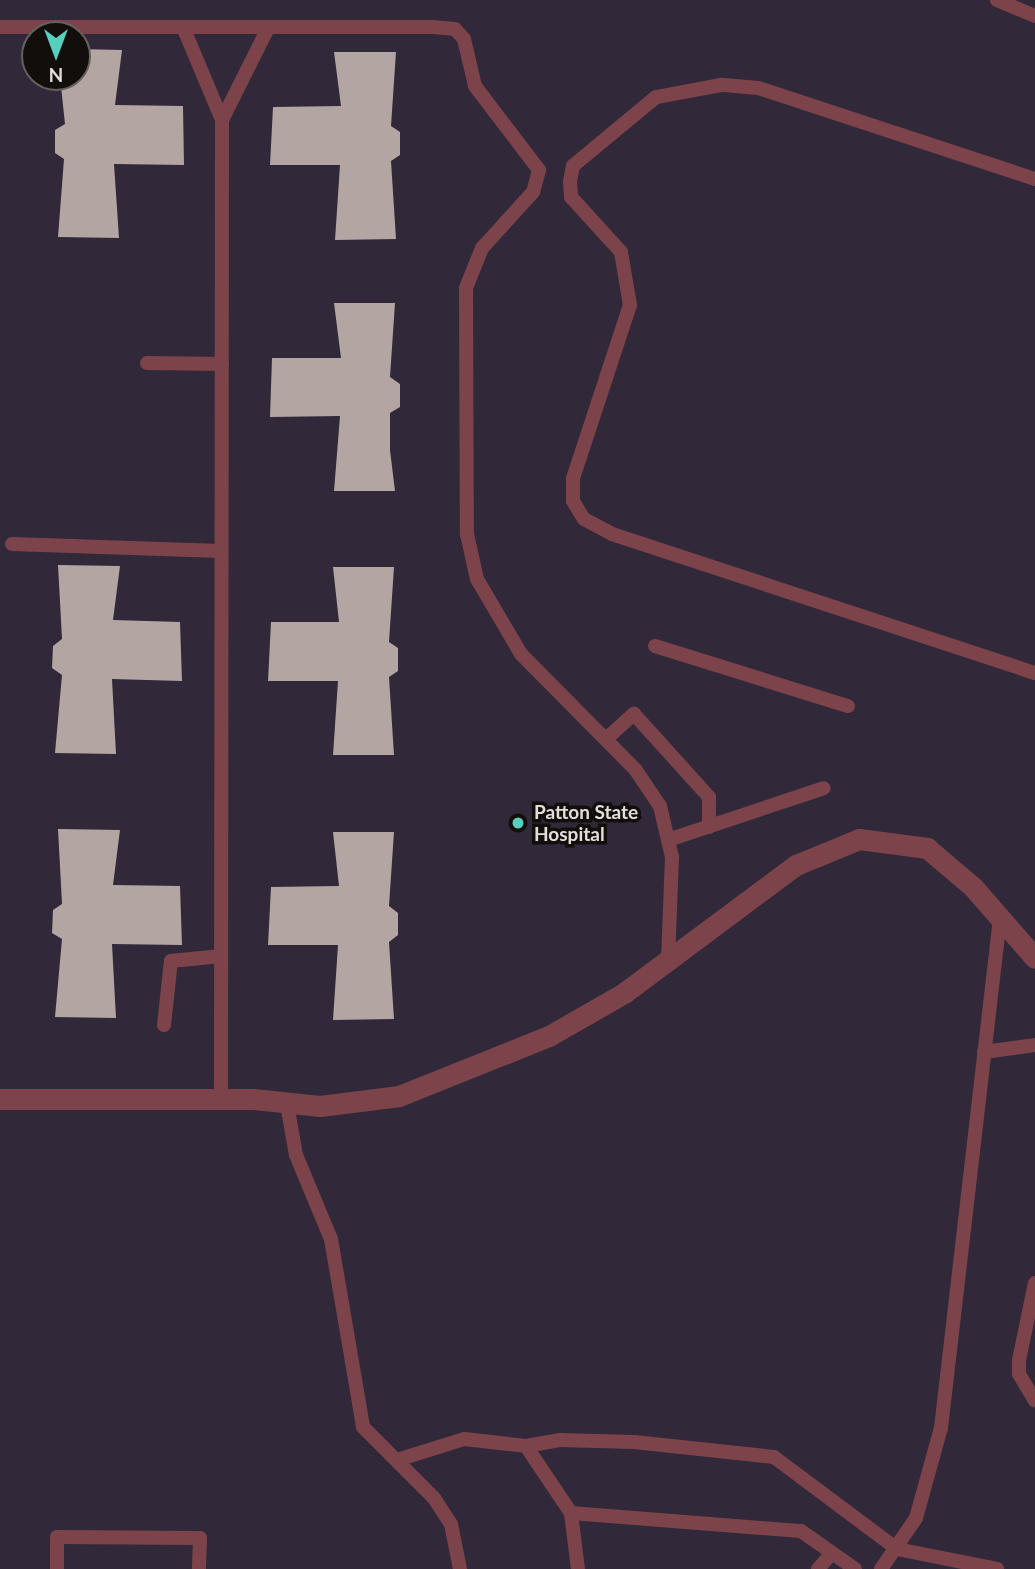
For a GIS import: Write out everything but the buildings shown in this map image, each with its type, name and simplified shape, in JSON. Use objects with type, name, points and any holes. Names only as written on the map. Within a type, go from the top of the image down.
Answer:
[{"type":"street","points":[[0,1099],[221,1099],[287,1104],[354,1103],[448,1081],[549,1036],[668,963],[796,866],[859,839],[927,848],[1000,918],[1035,958]]},
{"type":"lane","points":[[997,0],[1035,16]]},
{"type":"lane","points":[[0,27],[455,29],[464,39],[475,86],[534,158],[539,170],[533,192],[482,248],[466,289],[467,534],[495,617],[521,654],[606,739],[660,806],[668,840],[668,963]]},
{"type":"lane","points":[[183,27],[222,120],[221,1099]]},
{"type":"lane","points":[[222,120],[268,28]]},
{"type":"lane","points":[[1035,179],[758,88],[721,85],[656,97],[573,166],[570,181],[571,197],[621,252],[630,305],[573,478],[573,501],[584,519],[611,534],[1035,673]]},
{"type":"lane","points":[[147,363],[222,364]]},
{"type":"lane","points":[[12,544],[147,546],[221,551]]},
{"type":"lane","points":[[655,646],[848,706]]},
{"type":"lane","points":[[606,739],[634,714],[709,797],[709,827]]},
{"type":"lane","points":[[668,840],[824,788]]},
{"type":"lane","points":[[881,1569],[916,1518],[940,1428],[1000,918]]},
{"type":"lane","points":[[164,1025],[170,961],[221,956]]},
{"type":"lane","points":[[984,1052],[1035,1045]]},
{"type":"lane","points":[[287,1104],[296,1155],[331,1239],[363,1427],[397,1461],[451,1524],[460,1569]]},
{"type":"lane","points":[[1035,1283],[1019,1360],[1019,1374],[1035,1401]]},
{"type":"lane","points":[[397,1461],[464,1439],[526,1446],[559,1440],[634,1443],[774,1457],[897,1549],[997,1569]]},
{"type":"lane","points":[[526,1446],[571,1513],[578,1569]]},
{"type":"lane","points":[[571,1513],[801,1531],[855,1569]]},
{"type":"lane","points":[[57,1569],[57,1537],[70,1537],[200,1538],[199,1569]]},
{"type":"lane","points":[[818,1569],[832,1553]]},
{"type":"shaded area","name":"Patton State Hospital","points":[[0,0],[1035,0],[1035,1569],[0,1569]]},
{"type":"place","name":"Patton State Hospital","points":[[518,823]]}]
